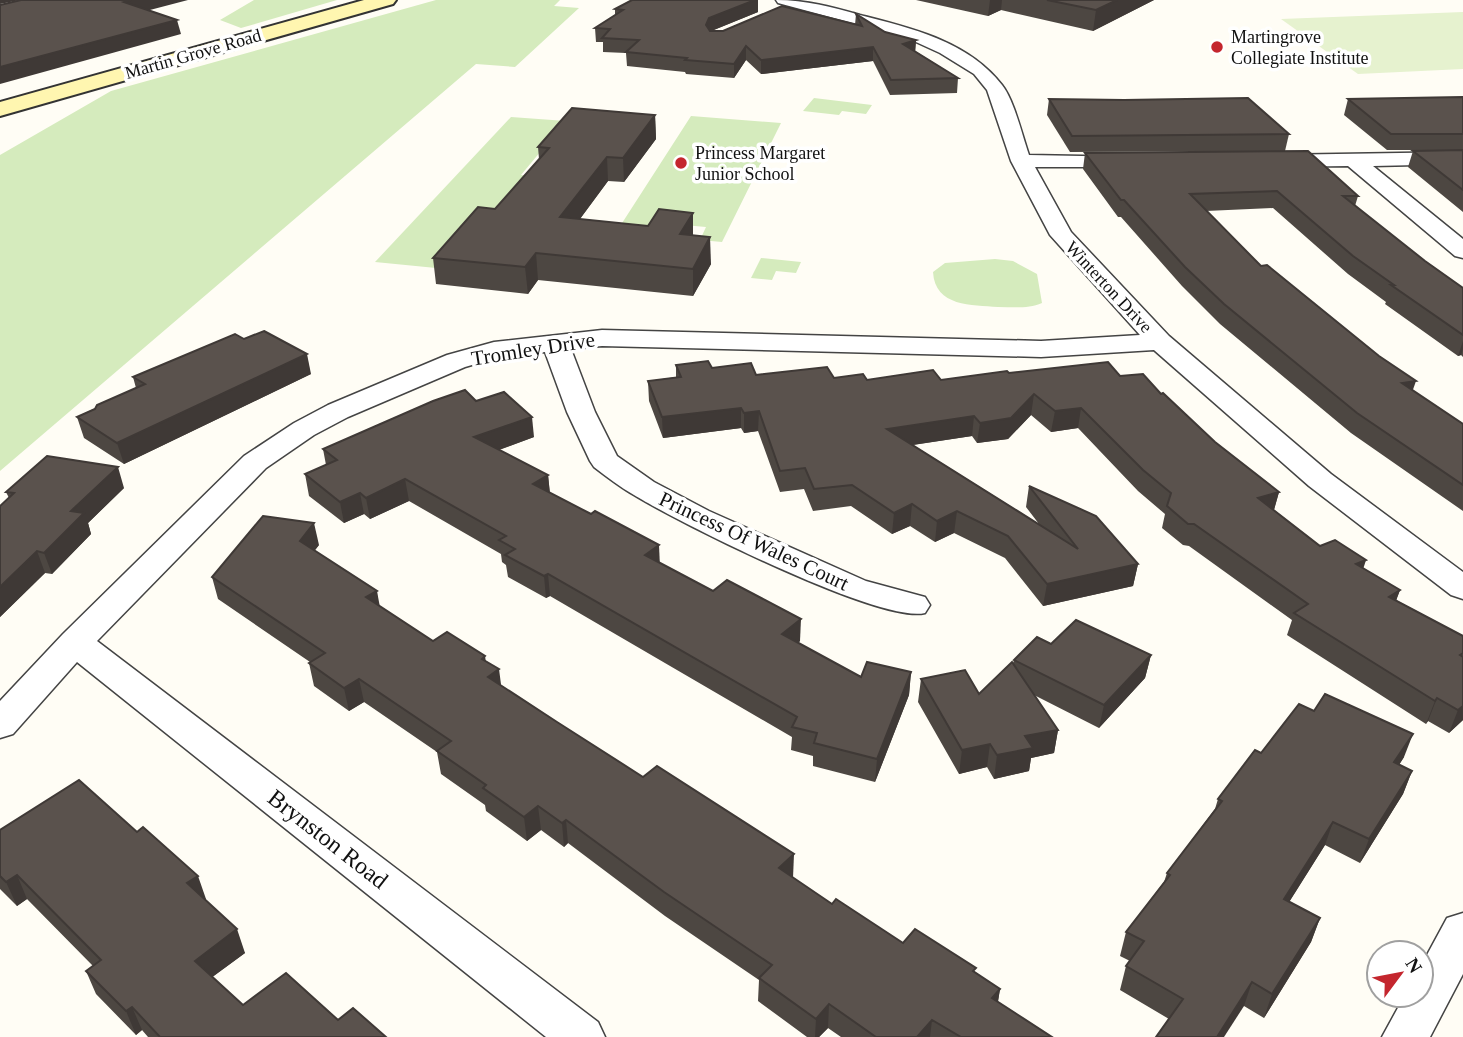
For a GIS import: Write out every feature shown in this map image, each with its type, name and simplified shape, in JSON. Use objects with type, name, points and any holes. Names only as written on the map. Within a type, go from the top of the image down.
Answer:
[{"type":"main road","name":"Martin Grove Road","points":[[0,109],[386,0]]},
{"type":"street","points":[[770,16],[792,2]]},
{"type":"street","name":"Winterton Drive","points":[[792,2],[911,33],[946,48],[980,70],[996,89],[1021,161],[1061,234],[1160,342],[1320,481],[1463,588]]},
{"type":"street","points":[[1258,161],[1463,158]]},
{"type":"street","points":[[1353,160],[1463,251]]},
{"type":"street","points":[[1021,161],[1150,161]]},
{"type":"street","name":"Tromley Drive","points":[[0,725],[75,642],[236,479],[280,444],[338,411],[456,361],[495,350],[602,338],[1041,349],[1160,342]]},
{"type":"street","name":"Princess Of Wales Court","points":[[555,343],[581,412],[605,461],[643,488],[698,518],[854,588],[913,605]]},
{"type":"street","name":"Brynston Road","points":[[75,642],[581,1037]]},
{"type":"street","points":[[1406,1037],[1463,932]]},
{"type":"green space","points":[[254,0],[337,0],[241,28],[220,20]]},
{"type":"green space","points":[[436,0],[560,0],[554,6],[579,8],[515,67],[476,64],[0,471],[0,155],[111,91]]},
{"type":"green space","points":[[1463,12],[1463,69],[1358,74],[1281,19]]},
{"type":"green space","points":[[814,98],[872,105],[866,114],[842,111],[839,115],[803,111]]},
{"type":"green space","points":[[691,116],[781,123],[722,242],[700,240],[706,227],[650,222],[641,236],[615,234]]},
{"type":"green space","points":[[511,117],[566,121],[521,175],[529,176],[436,268],[375,262]]},
{"type":"green space","points":[[761,258],[801,262],[796,273],[776,271],[772,280],[751,278]]},
{"type":"green space","points":[[995,259],[1013,261],[1037,274],[1042,303],[998,307],[956,302],[940,292],[935,283],[933,272],[945,263]]},
{"type":"building","points":[[21,0],[131,0],[124,2],[177,20],[0,67],[0,5]]},
{"type":"building","points":[[632,0],[755,0],[709,18],[706,25],[710,31],[723,31],[782,6],[862,26],[856,14],[885,32],[916,40],[903,44],[958,78],[891,80],[873,47],[761,60],[746,46],[734,64],[626,52],[639,40],[602,38],[610,29],[595,28],[623,10],[615,9]]},
{"type":"building","points":[[1047,0],[1117,0],[1096,10]]},
{"type":"building","points":[[1463,97],[1463,134],[1391,134],[1348,99]]},
{"type":"building","points":[[1248,98],[1289,134],[1072,136],[1049,99],[1124,100]]},
{"type":"building","points":[[572,108],[655,115],[623,158],[607,157],[560,217],[648,226],[659,209],[693,213],[680,234],[710,237],[693,269],[536,253],[525,267],[433,258],[478,207],[495,209],[549,148],[538,147]]},
{"type":"building","points":[[1463,150],[1463,190],[1413,151]]},
{"type":"building","points":[[1308,151],[1358,196],[1343,196],[1463,288],[1463,335],[1353,256],[1277,191],[1190,194],[1261,266],[1267,265],[1379,356],[1416,381],[1402,383],[1463,424],[1463,485],[1357,413],[1224,304],[1185,267],[1124,200],[1121,200],[1085,153]]},
{"type":"building","points":[[264,331],[307,354],[117,443],[77,417],[145,384],[133,377],[235,334],[244,339]]},
{"type":"building","points":[[708,361],[712,368],[751,363],[756,375],[827,367],[834,378],[863,374],[867,380],[933,370],[941,380],[1108,362],[1120,376],[1143,374],[1161,394],[1215,442],[1279,492],[1258,498],[1320,546],[1335,540],[1366,560],[1356,564],[1400,590],[1389,597],[1463,636],[1463,653],[1460,655],[1463,657],[1463,706],[1458,710],[1437,698],[1435,701],[1294,613],[1308,604],[1194,524],[1188,524],[1167,506],[1171,493],[1143,470],[1081,408],[1055,411],[1034,394],[1011,418],[980,423],[974,416],[887,429],[1078,549],[1029,486],[1096,516],[1138,564],[1047,584],[1008,536],[957,511],[937,521],[912,504],[894,513],[852,485],[814,489],[805,468],[780,471],[759,411],[744,413],[741,408],[662,417],[648,381],[681,377],[676,365]]},
{"type":"building","points":[[465,390],[476,401],[504,392],[532,417],[474,437],[548,475],[533,484],[591,514],[595,511],[659,545],[645,555],[713,591],[727,580],[801,619],[782,634],[861,677],[867,662],[911,672],[877,759],[814,743],[817,733],[792,727],[797,717],[548,574],[544,576],[505,555],[515,549],[499,540],[506,536],[405,479],[366,498],[360,493],[340,502],[305,474],[337,460],[323,449],[433,401]]},
{"type":"building","points":[[47,456],[118,467],[71,511],[84,513],[44,553],[37,551],[0,587],[0,506],[14,493],[6,492]]},
{"type":"building","points":[[263,516],[314,523],[300,541],[377,591],[366,597],[433,641],[447,632],[485,656],[482,659],[499,669],[488,677],[643,777],[657,766],[794,854],[779,868],[832,904],[836,899],[903,943],[915,929],[976,968],[973,971],[1000,989],[992,998],[1052,1037],[961,1037],[932,1020],[917,1037],[876,1037],[829,1004],[816,1019],[759,978],[772,965],[664,892],[566,820],[562,823],[538,806],[524,817],[483,788],[486,785],[437,751],[451,741],[359,679],[344,688],[309,663],[325,653],[212,577]]},
{"type":"building","points":[[1076,620],[1151,655],[1104,705],[1014,660],[1037,637],[1051,644]]},
{"type":"building","points":[[1012,662],[1058,730],[1025,736],[1033,748],[997,755],[990,744],[962,750],[921,679],[965,670],[979,694]]},
{"type":"building","points":[[1325,694],[1413,734],[1394,762],[1412,771],[1369,839],[1333,822],[1284,899],[1320,918],[1272,994],[1252,982],[1217,1037],[1156,1037],[1183,999],[1126,966],[1144,941],[1126,932],[1170,875],[1167,873],[1222,801],[1218,799],[1255,750],[1261,753],[1299,704],[1314,711]]},
{"type":"building","points":[[79,780],[137,832],[143,827],[198,876],[187,883],[237,929],[195,961],[243,1005],[286,973],[338,1020],[353,1008],[386,1037],[160,1037],[132,1007],[126,1011],[86,971],[101,960],[17,875],[6,882],[0,876],[0,830]]},
{"type":"place","name":"Martingrove Collegiate Institute","points":[[1217,47]]},
{"type":"place","name":"Princess Margaret Junior School","points":[[681,163]]}]
